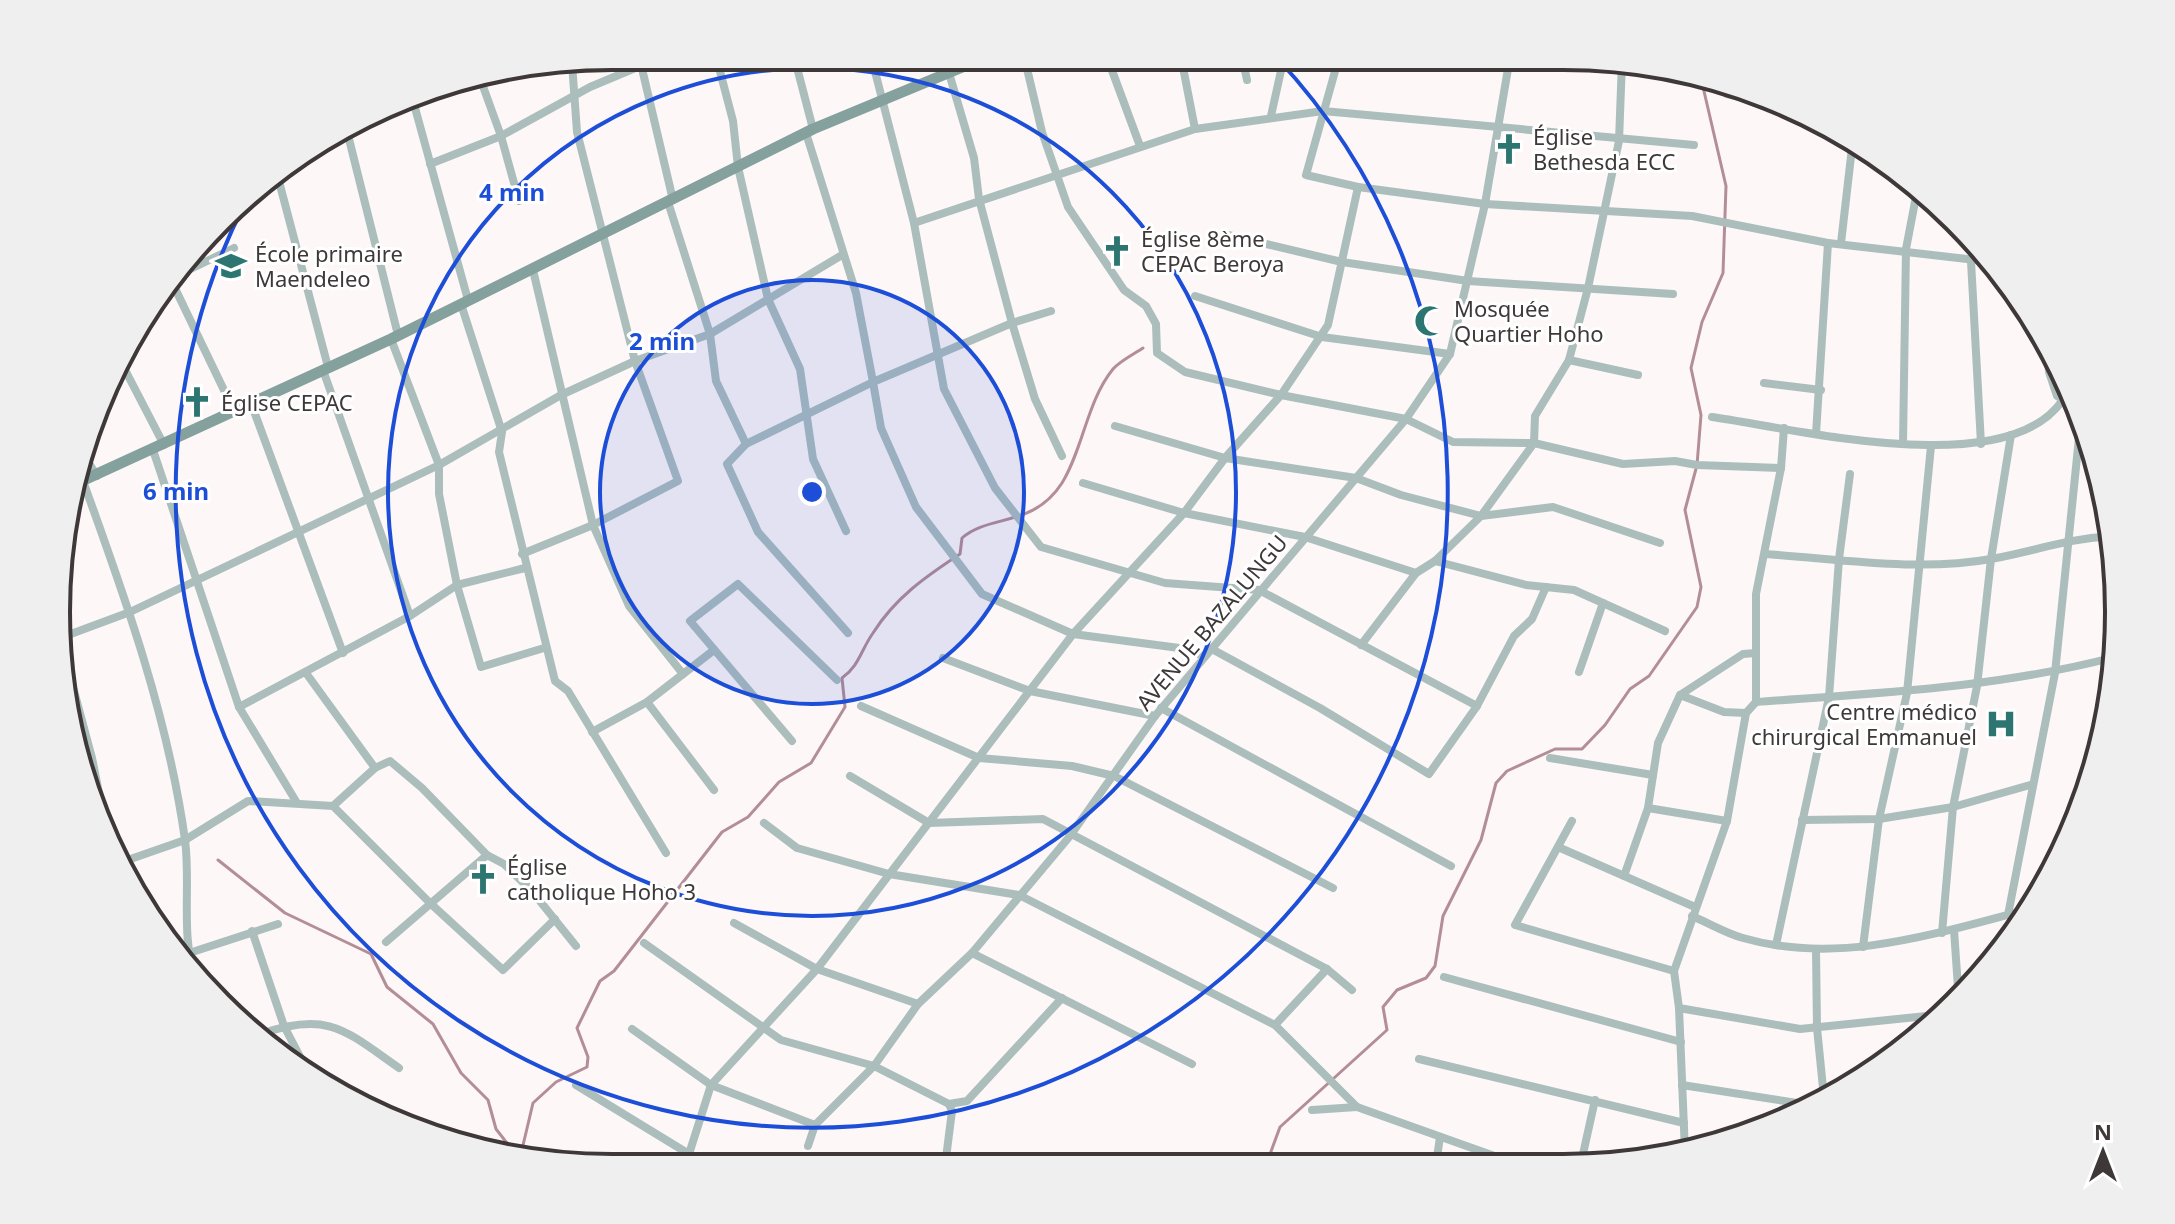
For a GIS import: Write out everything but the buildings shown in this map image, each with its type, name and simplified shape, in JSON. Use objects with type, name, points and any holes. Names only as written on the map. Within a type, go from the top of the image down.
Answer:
[{"type":"street","points":[[430,164],[501,136],[633,70]]},
{"type":"street","points":[[643,70],[670,201],[710,334],[716,381],[746,444]]},
{"type":"street","points":[[720,70],[733,121],[738,167],[768,299],[800,369],[813,459],[846,531]]},
{"type":"street","points":[[797,70],[842,255],[856,293],[881,428],[916,507],[982,594],[1073,634],[1187,649],[1203,656]]},
{"type":"street","points":[[874,70],[914,223],[944,389],[995,488],[1041,547],[1165,583],[1259,590],[1477,706]]},
{"type":"street","points":[[86,480],[533,270],[603,231],[810,131],[953,70]]},
{"type":"street","points":[[1028,70],[1056,176],[1068,207],[1124,290],[1146,306],[1156,324],[1157,353],[1185,372],[1281,395],[1406,419],[1453,442],[1534,443],[1623,464],[1675,461],[1697,465],[1781,468]]},
{"type":"street","points":[[1112,70],[1140,146]]},
{"type":"street","points":[[1184,70],[1195,129]]},
{"type":"street","points":[[1245,70],[1247,80]]},
{"type":"street","points":[[1271,116],[1281,70]]},
{"type":"street","points":[[1335,70],[1306,175],[1358,187],[1485,204],[1692,216],[1828,243],[1906,249],[1975,261]]},
{"type":"street","name":"AVENUE BAZALUNGU","points":[[808,1146],[815,1125],[874,1066],[918,1004],[972,953],[1070,836],[1158,712],[1406,419],[1450,354],[1485,204],[1495,128],[1507,70]]},
{"type":"street","points":[[522,554],[593,525],[678,481],[635,361],[577,132],[572,72]]},
{"type":"street","points":[[948,72],[974,158],[979,199],[1012,323],[1035,399],[1062,456]]},
{"type":"street","points":[[1361,645],[1416,573],[1435,561],[1481,516],[1534,443],[1535,416],[1569,360],[1588,288],[1601,212],[1619,141],[1621,74]]},
{"type":"street","points":[[483,85],[519,201]]},
{"type":"street","points":[[415,107],[464,302],[502,432],[499,452],[544,648],[555,681],[568,691],[666,853]]},
{"type":"street","points":[[914,223],[1195,129],[1271,116],[1323,111],[1619,141],[1694,145]]},
{"type":"street","points":[[349,139],[394,337],[439,465],[439,494],[457,585],[481,667],[544,648]]},
{"type":"street","points":[[1841,243],[1851,153]]},
{"type":"street","points":[[280,184],[326,368],[366,498],[410,616]]},
{"type":"street","points":[[576,1085],[689,1154],[711,1085],[817,969],[1073,634],[1184,513],[1225,458],[1281,395],[1322,337],[1358,187]]},
{"type":"street","points":[[1903,444],[1906,249],[1915,201]]},
{"type":"street","points":[[1224,234],[1342,262],[1468,281],[1673,294]]},
{"type":"street","points":[[1816,434],[1828,243]]},
{"type":"street","points":[[193,269],[234,248]]},
{"type":"street","points":[[71,632],[130,612],[439,465],[502,432],[561,395],[635,361],[710,334],[842,255]]},
{"type":"street","points":[[1971,261],[1981,444]]},
{"type":"street","points":[[533,270],[593,525],[629,606],[683,674]]},
{"type":"street","points":[[177,288],[234,411]]},
{"type":"street","points":[[1195,296],[1322,337],[1450,354]]},
{"type":"street","points":[[848,633],[758,532],[727,464],[746,444],[873,382],[937,358],[1012,323],[1051,311]]},
{"type":"street","points":[[1569,360],[1638,375]]},
{"type":"street","points":[[126,372],[159,447],[239,707],[297,803]]},
{"type":"street","points":[[1712,417],[1903,444],[1981,444],[2050,418],[2062,401],[2057,396],[2049,372]]},
{"type":"street","points":[[1764,383],[1821,390]]},
{"type":"street","points":[[251,403],[343,653]]},
{"type":"street","points":[[1115,426],[1225,458],[1356,478],[1401,495],[1481,516],[1553,507],[1660,543]]},
{"type":"street","points":[[1685,1140],[1679,1008],[1674,971],[1727,821],[1746,713],[1756,702],[1756,594],[1781,468],[1784,428]]},
{"type":"street","points":[[1942,933],[1953,807],[1977,686],[1991,559],[2011,435]]},
{"type":"street","points":[[2008,915],[2030,785],[2055,673],[2078,444]]},
{"type":"street","points":[[1863,947],[1879,819],[1907,693],[1922,565],[1931,446]]},
{"type":"street","points":[[90,465],[97,476]]},
{"type":"street","points":[[1776,945],[1829,697],[1839,559],[1850,474]]},
{"type":"street","points":[[1083,483],[1184,513],[1305,537],[1416,573]]},
{"type":"street","points":[[83,495],[130,612],[185,840],[190,951]]},
{"type":"street","points":[[1765,554],[1922,565],[1991,559],[2066,539],[2099,537]]},
{"type":"street","points":[[1435,561],[1546,587],[1574,590],[1665,631]]},
{"type":"street","points":[[239,707],[410,616],[457,585],[525,568]]},
{"type":"street","points":[[792,741],[690,621],[738,584],[837,680]]},
{"type":"street","points":[[1210,648],[1320,708],[1429,774],[1477,706],[1514,636],[1532,619],[1546,587]]},
{"type":"street","points":[[1579,672],[1603,603]]},
{"type":"street","points":[[592,732],[647,702],[714,650]]},
{"type":"street","points":[[1624,876],[1648,808],[1658,743],[1680,695],[1743,654],[1756,653]]},
{"type":"street","points":[[943,658],[1030,691],[1158,712],[1451,866]]},
{"type":"street","points":[[1756,702],[1977,686],[2055,673],[2103,660]]},
{"type":"street","points":[[306,673],[375,768]]},
{"type":"street","points":[[1680,695],[1724,712],[1746,713]]},
{"type":"street","points":[[647,702],[714,790]]},
{"type":"street","points":[[861,706],[979,758],[1072,766],[1114,776],[1333,888]]},
{"type":"street","points":[[1550,758],[1653,775]]},
{"type":"street","points":[[333,806],[375,768],[390,761],[422,788],[487,855],[522,881],[576,946]]},
{"type":"street","points":[[850,776],[929,823],[1043,819],[1070,836],[1327,969],[1352,990]]},
{"type":"street","points":[[1802,820],[1879,819],[1953,807],[2030,785]]},
{"type":"street","points":[[130,859],[185,840],[248,801],[333,806],[430,903],[503,970],[555,919]]},
{"type":"street","points":[[1648,808],[1727,821]]},
{"type":"street","points":[[1572,821],[1515,925],[1674,971]]},
{"type":"street","points":[[764,823],[797,848],[889,874],[1019,895],[1275,1025],[1357,1107]]},
{"type":"street","points":[[1558,847],[1624,876],[1741,938],[1776,945],[1816,950],[1863,947],[1942,933],[2014,913]]},
{"type":"street","points":[[386,942],[487,855]]},
{"type":"street","points":[[734,923],[817,969],[918,1004]]},
{"type":"street","points":[[190,952],[278,924]]},
{"type":"street","points":[[1954,930],[1958,982]]},
{"type":"street","points":[[252,931],[284,1026],[299,1054]]},
{"type":"street","points":[[644,943],[781,1040],[874,1066],[949,1104],[967,1101],[1062,998]]},
{"type":"street","points":[[1816,950],[1817,1028],[1823,1087]]},
{"type":"street","points":[[972,953],[1192,1064]]},
{"type":"street","points":[[1275,1025],[1327,969]]},
{"type":"street","points":[[1444,977],[1681,1042]]},
{"type":"street","points":[[1679,1008],[1800,1029],[1923,1017]]},
{"type":"street","points":[[269,1031],[300,1022],[340,1027],[399,1068]]},
{"type":"street","points":[[632,1029],[711,1085],[815,1125]]},
{"type":"street","points":[[1419,1059],[1684,1123]]},
{"type":"street","points":[[1682,1085],[1793,1102]]},
{"type":"street","points":[[1583,1153],[1595,1100]]},
{"type":"street","points":[[947,1154],[952,1111],[949,1104]]},
{"type":"street","points":[[1312,1110],[1357,1107],[1488,1154]]},
{"type":"street","points":[[1437,1154],[1440,1137]]},
{"type":"waterway","points":[[1270,1154],[1280,1127],[1387,1030],[1383,1007],[1397,990],[1426,978],[1435,966],[1443,916],[1481,840],[1496,783],[1507,771],[1555,749],[1582,749],[1605,725],[1630,689],[1649,676],[1697,607],[1701,587],[1685,510],[1697,465],[1701,415],[1691,368],[1702,322],[1723,273],[1726,186],[1703,88]]},
{"type":"waterway","points":[[523,1146],[533,1103],[556,1082],[587,1067],[588,1057],[577,1028],[600,981],[614,971],[722,832],[748,817],[779,782],[811,763],[845,707],[842,678],[856,663],[891,609],[923,580],[960,554],[962,538],[985,526],[1025,514],[1050,497],[1069,470],[1104,382],[1116,366],[1143,348]]},
{"type":"waterway","points":[[218,860],[285,913],[371,954],[387,987],[433,1024],[461,1073],[488,1100],[496,1129],[508,1144]]},
{"type":"place","name":"Église Bethesda ECC","points":[[1509,149]]},
{"type":"place","name":"Église 8ème CEPAC Beroya","points":[[1117,251]]},
{"type":"place","name":"École primaire Maendeleo","points":[[231,266]]},
{"type":"place","name":"Mosquée Quartier Hoho","points":[[1430,321]]},
{"type":"place","name":"Église CEPAC","points":[[197,402]]},
{"type":"place","name":"Centre médico chirurgical Emmanuel","points":[[2001,724]]},
{"type":"place","name":"Église catholique Hoho 3","points":[[483,879]]}]
